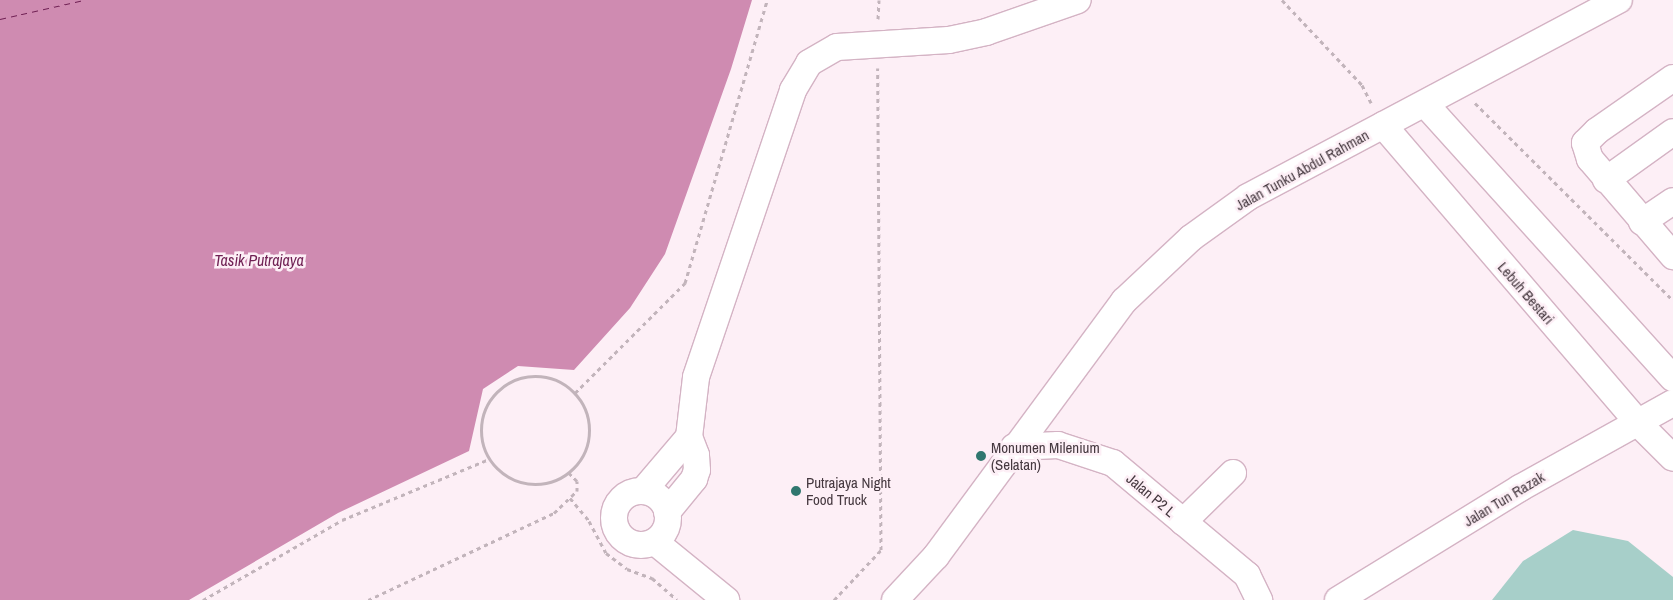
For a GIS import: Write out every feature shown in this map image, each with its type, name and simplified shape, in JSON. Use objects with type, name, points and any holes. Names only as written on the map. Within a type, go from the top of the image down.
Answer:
[{"type":"street","points":[[667,512],[697,470],[696,455],[689,437],[696,377],[793,90],[809,63],[836,47],[949,40],[986,32],[1078,0]]},
{"type":"street","name":"Jalan Tunku Abdul Rahman","points":[[895,600],[936,556],[1014,447],[1118,309],[1153,270],[1191,238],[1248,196],[1383,125],[1426,105],[1619,0]]},
{"type":"street","points":[[1673,78],[1596,131],[1585,143],[1590,159],[1606,180],[1642,222],[1673,254]]},
{"type":"street","points":[[1426,105],[1673,378]]},
{"type":"street","name":"Lebuh Bestari","points":[[1383,125],[1638,422],[1673,458]]},
{"type":"street","points":[[1606,180],[1673,132]]},
{"type":"street","points":[[1642,222],[1673,201]]},
{"type":"street","name":"Jalan Tun Razak","points":[[1338,600],[1520,488],[1673,403]]},
{"type":"street","points":[[689,437],[643,491],[621,498],[613,519],[616,530],[633,545],[655,542],[726,600]]},
{"type":"street","name":"Jalan P2 L","points":[[1014,447],[1058,445],[1113,463],[1247,575],[1260,600]]},
{"type":"street","points":[[1183,522],[1233,473]]},
{"type":"street","points":[[643,491],[662,502],[667,512],[668,523],[655,542]]},
{"type":"street","points":[[1372,600],[1380,573]]},
{"type":"path","points":[[575,393],[685,283],[767,0]]},
{"type":"path","points":[[834,600],[881,550],[879,0]]},
{"type":"path","points":[[1282,0],[1362,85]]},
{"type":"path","points":[[1459,87],[1673,300]]},
{"type":"path","points":[[534,376],[556,380],[575,393],[587,412],[590,434],[583,456],[569,473],[549,483],[526,484],[505,475],[489,459],[481,438],[482,415],[493,395],[511,381],[534,376]]},
{"type":"path","points":[[203,600],[342,520],[489,459]]},
{"type":"path","points":[[368,600],[554,513],[570,498],[578,487],[574,476],[569,473]]},
{"type":"path","points":[[570,498],[589,521],[606,553],[627,569],[652,578],[677,600]]},
{"type":"water","name":"Tasik Putrajaya","points":[[0,0],[752,0],[731,69],[665,254],[630,308],[574,370],[518,366],[483,389],[469,451],[338,513],[189,600],[0,600]]},
{"type":"building","points":[[1573,530],[1628,541],[1673,577],[1673,600],[1492,600],[1523,561]]},
{"type":"ferry route","points":[[0,19],[84,0]]},
{"type":"place","name":"Monumen Milenium (Selatan)","points":[[981,456]]},
{"type":"place","name":"Putrajaya Night Food Truck","points":[[796,491]]}]
